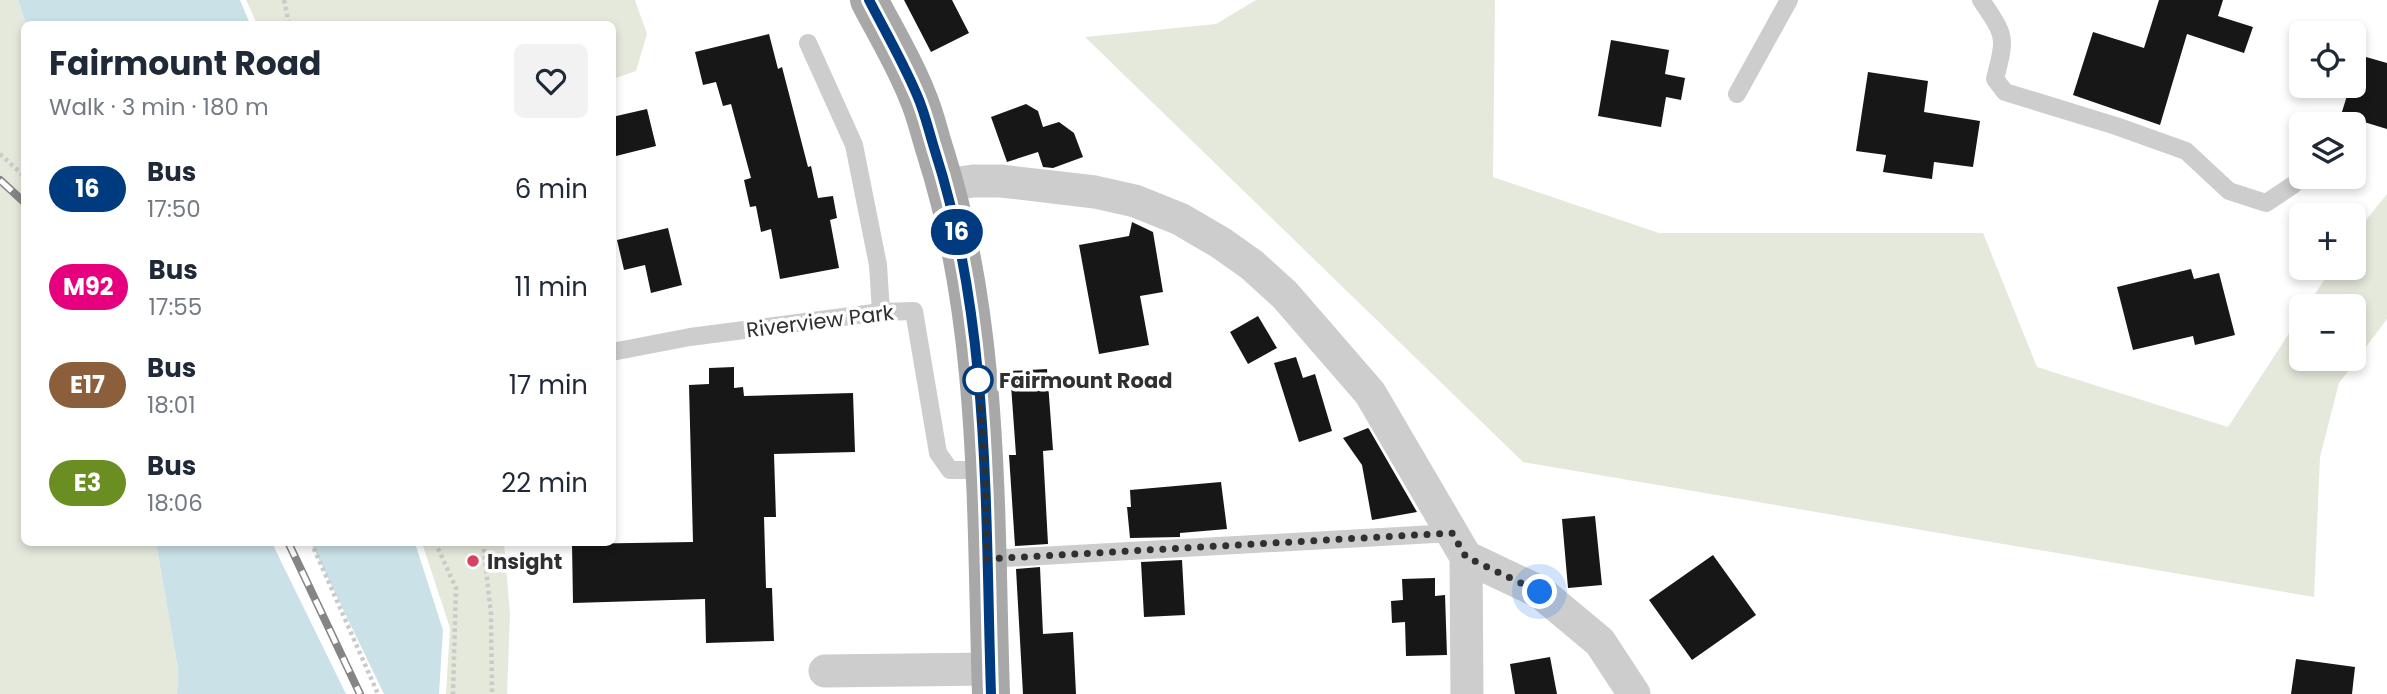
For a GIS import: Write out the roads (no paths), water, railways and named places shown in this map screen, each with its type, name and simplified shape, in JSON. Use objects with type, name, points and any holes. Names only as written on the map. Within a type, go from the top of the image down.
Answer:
[{"type":"main road","points":[[869,0],[918,95],[946,185],[962,254],[976,352],[985,470],[991,681]]},
{"type":"street","points":[[946,185],[1000,181],[1095,192],[1135,201],[1180,219],[1221,243],[1252,265],[1285,295],[1370,393],[1459,545],[1462,689]]},
{"type":"street","points":[[1459,545],[1540,592],[1600,642],[1634,694]]},
{"type":"street","points":[[825,671],[991,681]]},
{"type":"lane","points":[[1737,94],[1789,0]]},
{"type":"lane","points":[[1980,0],[1996,23],[2004,43],[1995,79],[2005,92],[2186,151],[2229,191],[2266,203],[2289,188]]},
{"type":"lane","points":[[808,43],[854,145],[878,265],[881,312]]},
{"type":"lane","name":"Riverview Park","points":[[616,351],[690,337],[881,312],[914,311],[938,453],[950,470],[985,470]]},
{"type":"lane","points":[[987,559],[1459,545]]},
{"type":"water","points":[[18,0],[240,0],[249,21],[25,21]]},
{"type":"water","points":[[157,546],[416,546],[443,630],[439,694],[177,694],[178,669]]},
{"type":"railway","points":[[0,180],[21,199]]},
{"type":"railway","points":[[290,546],[360,694]]},
{"type":"place","name":"Fairmount Road","points":[[978,380]]},
{"type":"place","name":"Insight","points":[[473,561]]}]
